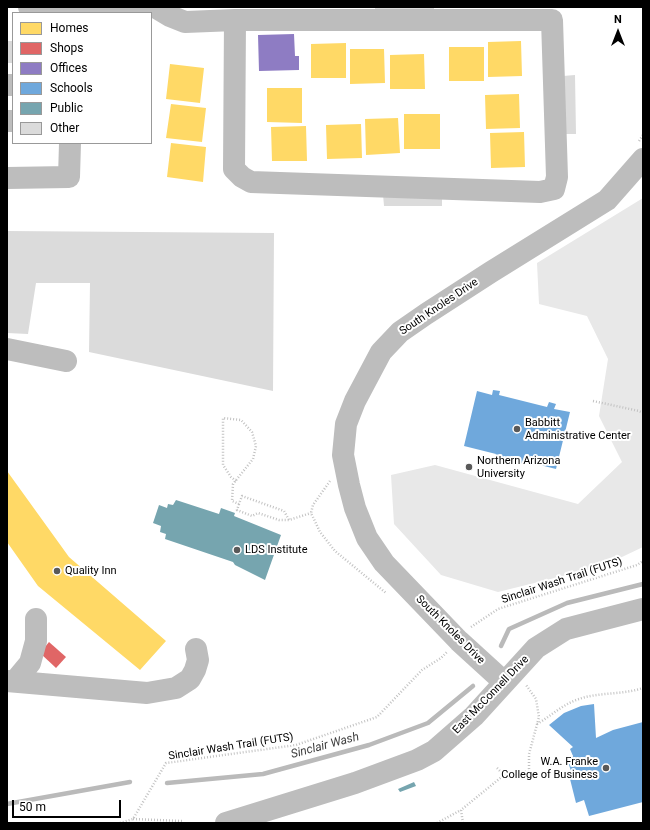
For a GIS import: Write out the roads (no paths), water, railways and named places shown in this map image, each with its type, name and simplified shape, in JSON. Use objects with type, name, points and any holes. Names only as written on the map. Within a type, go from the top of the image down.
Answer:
[{"type":"street","points":[[29,7],[155,8],[185,22],[235,20],[552,20],[557,177],[554,189],[540,192],[251,182],[242,178],[234,168],[235,20]]},
{"type":"street","points":[[7,178],[69,177],[70,144]]},
{"type":"street","name":"South Knoles Drive","points":[[514,682],[459,641],[384,563],[367,538],[355,508],[349,485],[344,455],[346,424],[355,401],[381,352],[400,332],[478,280],[607,200],[641,150]]},
{"type":"street","points":[[7,350],[66,361]]},
{"type":"street","name":"East McConnell Drive","points":[[226,823],[355,783],[417,760],[434,751],[452,737],[514,682],[536,648],[566,629],[643,609]]},
{"type":"street","points":[[11,681],[30,663],[36,641],[36,619]]},
{"type":"street","points":[[11,681],[147,694],[176,688],[190,679],[198,660],[196,649]]},
{"type":"waterway","name":"Sinclair Wash","points":[[501,646],[509,629],[567,603],[643,584]]},
{"type":"waterway","name":"Sinclair Wash","points":[[167,783],[263,774],[369,745],[428,723],[473,686]]},
{"type":"waterway","name":"Sinclair Wash","points":[[7,804],[130,782]]},
{"type":"tunnel","points":[[7,52],[12,52]]},
{"type":"place","name":"Babbitt Administrative Center","points":[[517,429]]},
{"type":"place","name":"Northern Arizona University","points":[[469,467]]},
{"type":"place","name":"LDS Institute","points":[[237,550]]},
{"type":"place","name":"Quality Inn","points":[[57,571]]},
{"type":"place","name":"W.A. Franke College of Business","points":[[606,768]]}]
